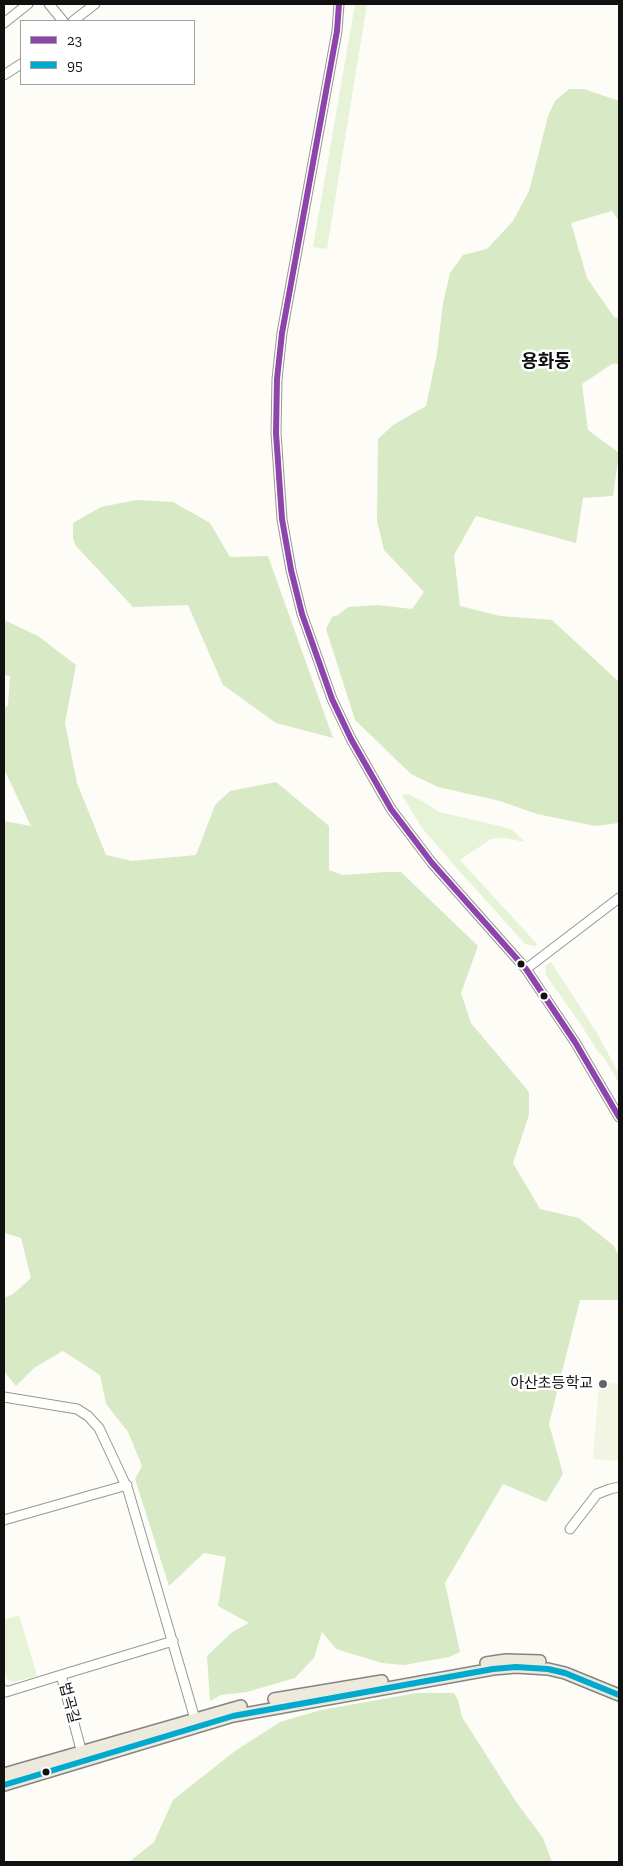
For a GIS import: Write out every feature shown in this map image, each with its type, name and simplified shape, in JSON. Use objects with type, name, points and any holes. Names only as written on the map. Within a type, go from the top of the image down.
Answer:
[{"type":"main road","points":[[4,1785],[195,1718],[226,1710],[280,1698],[506,1660],[524,1659],[560,1664],[619,1687]]},
{"type":"main road","points":[[4,1774],[83,1756],[240,1714],[493,1669],[516,1667],[548,1669],[564,1673],[619,1696]]},
{"type":"street","points":[[4,23],[28,4]]},
{"type":"street","points":[[49,4],[62,20]]},
{"type":"street","points":[[74,20],[95,4]]},
{"type":"street","points":[[339,4],[337,32],[282,333],[276,379],[278,473],[282,519],[291,570],[305,623],[332,699],[370,773],[391,808],[432,863],[526,969],[575,1042],[619,1117]]},
{"type":"street","points":[[4,75],[20,65]]},
{"type":"street","points":[[526,969],[619,898]]},
{"type":"street","points":[[4,1397],[77,1409],[88,1416],[98,1428],[126,1485],[195,1718]]},
{"type":"street","points":[[4,1520],[126,1485]]},
{"type":"street","points":[[570,1529],[597,1494],[610,1488],[619,1487]]},
{"type":"street","points":[[61,1675],[173,1641]]},
{"type":"street","name":"법곡길","points":[[4,1690],[6,1692],[61,1675],[83,1756]]},
{"type":"green space","points":[[355,4],[367,4],[327,249],[313,247]]},
{"type":"green space","points":[[569,89],[584,89],[619,101],[619,221],[612,211],[571,223],[587,278],[614,317],[619,318],[619,364],[612,364],[582,384],[588,430],[619,453],[613,496],[583,498],[576,543],[476,516],[454,555],[460,606],[500,616],[552,620],[619,682],[619,823],[595,826],[537,814],[500,801],[438,787],[411,774],[355,720],[326,629],[332,617],[348,607],[378,605],[412,609],[424,592],[384,550],[377,521],[378,439],[393,425],[426,406],[437,354],[443,303],[450,273],[463,255],[487,249],[513,221],[529,191],[548,116],[555,101]]},
{"type":"green space","points":[[136,500],[173,502],[210,523],[230,557],[268,556],[333,738],[276,723],[223,685],[188,605],[133,607],[76,546],[73,539],[73,523],[101,507]]},
{"type":"green space","points":[[4,620],[38,636],[76,665],[65,723],[77,783],[106,855],[132,861],[196,855],[215,805],[230,791],[276,782],[329,826],[329,870],[343,875],[401,872],[478,946],[461,993],[471,1023],[529,1092],[529,1115],[513,1163],[540,1209],[579,1218],[614,1246],[619,1256],[619,1300],[580,1300],[549,1424],[563,1474],[546,1502],[503,1484],[445,1583],[460,1652],[449,1657],[404,1665],[382,1663],[336,1649],[322,1632],[314,1658],[295,1678],[247,1692],[221,1695],[210,1701],[207,1656],[232,1632],[249,1623],[218,1606],[226,1557],[204,1553],[169,1586],[135,1479],[142,1466],[128,1432],[106,1404],[100,1375],[63,1351],[34,1368],[16,1386],[4,1371],[4,1298],[13,1294],[31,1278],[21,1238],[4,1233],[4,821],[31,826],[4,769],[4,708],[8,705],[10,676],[4,675]]},
{"type":"green space","points":[[408,794],[439,812],[512,830],[525,842],[505,838],[491,839],[460,860],[538,945],[525,944],[422,828],[402,795]]},
{"type":"green space","points":[[551,962],[597,1033],[619,1074],[619,1083],[605,1059],[546,975],[545,966]]},
{"type":"green space","points":[[599,1382],[619,1383],[619,1461],[593,1459]]},
{"type":"green space","points":[[19,1615],[37,1676],[13,1682],[7,1679],[4,1669],[4,1620]]},
{"type":"green space","points":[[417,1693],[454,1693],[458,1700],[462,1717],[517,1803],[543,1838],[552,1862],[129,1862],[154,1842],[173,1800],[235,1751],[280,1722],[321,1710]]},
{"type":"transit line","name":"23","points":[[339,4],[337,31],[282,333],[277,379],[276,433],[282,519],[291,570],[302,614],[332,699],[351,739],[391,809],[432,863],[526,969],[575,1042],[619,1117]]},
{"type":"transit line","name":"95","points":[[4,1785],[233,1716],[493,1669],[516,1667],[548,1669],[565,1673],[619,1695]]},
{"type":"place","name":"아산초등학교","points":[[603,1384]]},
{"type":"district","name":"용화동","points":[[546,362]]}]
